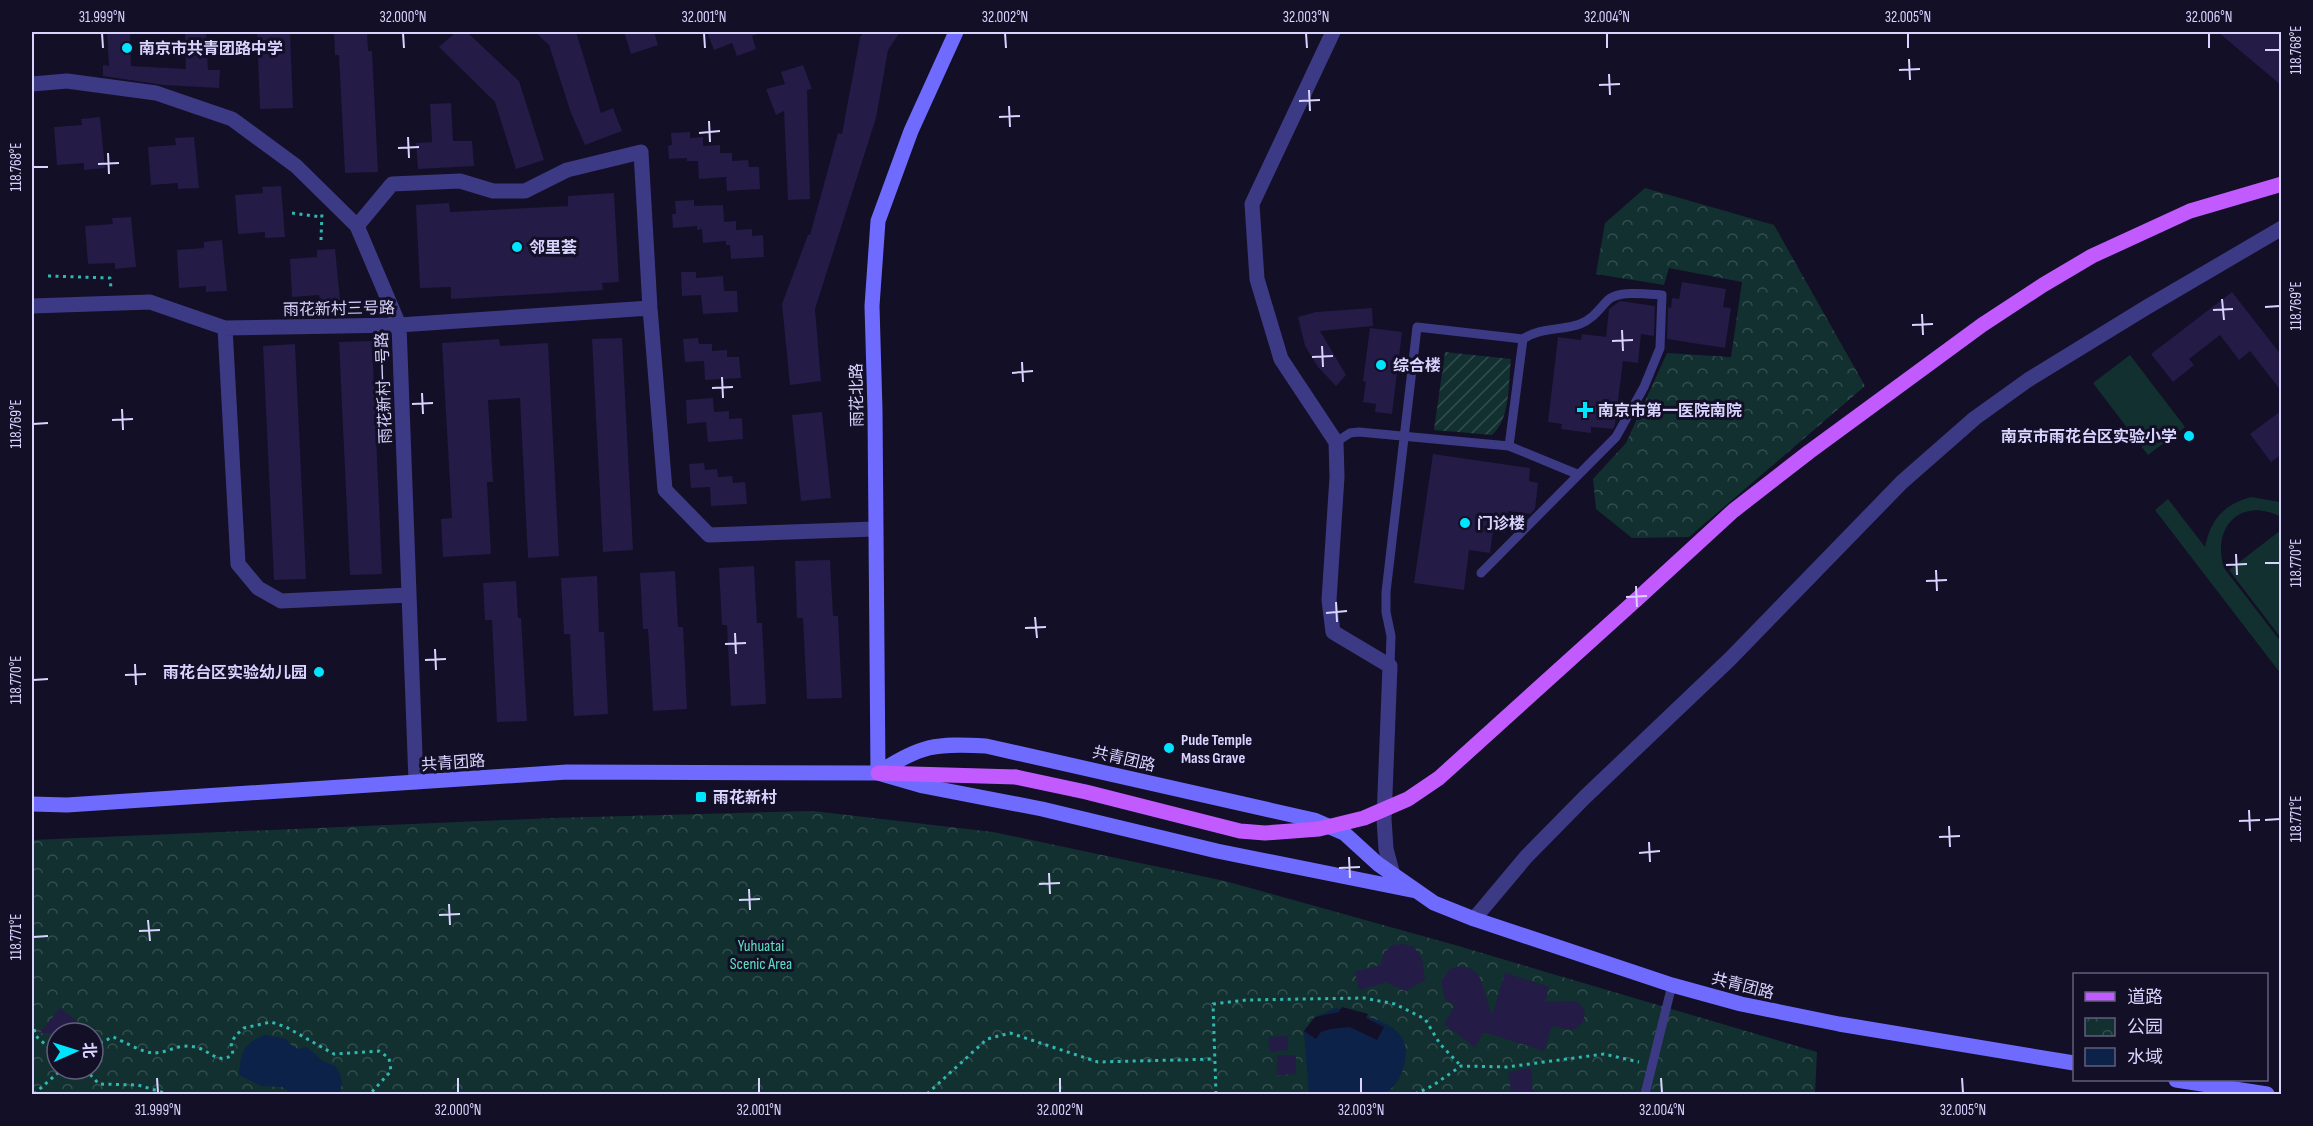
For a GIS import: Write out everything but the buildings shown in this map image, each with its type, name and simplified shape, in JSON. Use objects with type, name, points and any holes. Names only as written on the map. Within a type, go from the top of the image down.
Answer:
[{"type":"main road","points":[[878,773],[1016,777],[1086,792],[1240,831],[1291,832],[1319,829],[1364,818],[1408,799],[1439,778],[1733,511],[1894,388],[1982,325],[2092,256],[2190,211],[2282,184]]},
{"type":"street","name":"雨花北路","points":[[878,773],[872,306],[878,221],[911,131],[956,32]]},
{"type":"street","points":[[1333,32],[1252,204],[1257,279],[1281,359],[1336,442],[1337,477],[1329,600],[1333,632],[1390,666],[1384,819],[1386,849],[1393,875]]},
{"type":"street","name":"雨花新村一号路","points":[[32,84],[67,81],[156,93],[232,119],[296,166],[357,226],[399,325],[416,782]]},
{"type":"street","points":[[357,226],[392,184],[460,181],[493,191],[525,191],[567,170],[642,152],[650,308],[665,490],[709,535],[874,529]]},
{"type":"street","points":[[1474,919],[1526,857],[1578,804],[1730,659],[1902,482],[1975,418],[2028,380],[2282,228]]},
{"type":"street","name":"雨花新村三号路","points":[[32,306],[150,302],[225,328],[399,325],[650,308]]},
{"type":"street","points":[[225,328],[238,564],[258,588],[281,601],[409,595]]},
{"type":"street","name":"共青团路","points":[[878,773],[908,754],[932,746],[958,744],[987,746],[1327,824],[1344,833],[1393,875],[1434,903],[1474,919],[1672,986],[1741,1004],[1839,1024],[2073,1063]]},
{"type":"street","name":"共青团路","points":[[32,804],[67,805],[567,771],[878,773],[923,786],[1042,809],[1217,851],[1416,891]]},
{"type":"street","points":[[2182,1081],[2267,1095]]},
{"type":"lane","points":[[1390,666],[1391,636],[1386,612],[1386,592],[1418,327],[1523,339],[1532,332],[1580,324],[1596,315],[1610,297],[1627,294],[1662,295],[1660,348],[1644,387],[1616,436],[1481,573]]},
{"type":"lane","points":[[1509,446],[1523,339]]},
{"type":"lane","points":[[1336,442],[1350,433],[1359,432],[1509,446],[1577,474]]},
{"type":"lane","points":[[1645,1095],[1672,986]]},
{"type":"path","points":[[321,240],[321,217],[327,196]]},
{"type":"path","points":[[292,213],[321,217]]},
{"type":"path","points":[[48,276],[110,278]]},
{"type":"path","points":[[1216,1095],[1213,1004],[1246,1000],[1364,998],[1395,1004],[1425,1019],[1440,1044],[1461,1066]]},
{"type":"path","points":[[32,1022],[36,1036],[45,1044]]},
{"type":"path","points":[[105,1041],[113,1037],[152,1053],[175,1046],[195,1047],[220,1059],[227,1059],[233,1054],[231,1043],[244,1028],[271,1022],[286,1027],[334,1054],[379,1051],[389,1058],[391,1071],[370,1095]]},
{"type":"path","points":[[927,1095],[987,1039],[1010,1033],[1098,1062],[1215,1059]]},
{"type":"path","points":[[1415,1095],[1461,1066],[1507,1067],[1604,1054],[1652,1065]]},
{"type":"path","points":[[34,1095],[49,1081]]},
{"type":"path","points":[[96,1081],[99,1084],[138,1084],[168,1095]]},
{"type":"path","points":[[183,1095],[189,1095]]},
{"type":"green space","points":[[1645,188],[1774,225],[1865,386],[1689,537],[1632,538],[1596,509],[1593,479],[1626,443],[1667,353],[1731,357],[1742,282],[1669,268],[1664,285],[1596,274],[1605,223]]},
{"type":"green space","points":[[1445,352],[1511,359],[1506,410],[1498,428],[1492,435],[1434,430]]},
{"type":"green space","points":[[2130,355],[2185,427],[2148,455],[2093,383]]},
{"type":"green space","points":[[2251,497],[2280,502],[2281,517],[2267,511],[2254,510],[2242,513],[2226,528],[2221,553],[2224,568],[2281,642],[2281,674],[2155,510],[2168,499],[2205,547],[2211,528],[2220,515],[2233,504]]},
{"type":"green space","points":[[2281,530],[2281,638],[2229,570]]},
{"type":"green space","name":"Yuhuatai Scenic Area","points":[[813,811],[993,832],[1225,881],[1455,945],[1817,1052],[1815,1094],[32,1094],[32,840],[553,818]]},
{"type":"water","points":[[1336,1008],[1384,1023],[1401,1037],[1405,1047],[1403,1070],[1384,1094],[1309,1094],[1304,1031],[1315,1017]]},
{"type":"water","points":[[265,1035],[286,1039],[298,1049],[306,1047],[334,1065],[341,1079],[339,1094],[293,1094],[283,1087],[261,1086],[239,1075],[244,1050],[257,1038]]},
{"type":"pier","points":[[1342,1007],[1368,1014],[1366,1018],[1384,1027],[1377,1040],[1350,1027],[1321,1032],[1316,1039],[1304,1031],[1315,1017],[1339,1012]]},
{"type":"place","name":"南京市共青团路中学","points":[[127,48]]},
{"type":"place","name":"邻里荟","points":[[517,247]]},
{"type":"place","name":"综合楼","points":[[1381,365]]},
{"type":"place","name":"南京市第一医院南院","points":[[1585,410]]},
{"type":"place","name":"南京市雨花台区实验小学","points":[[2189,436]]},
{"type":"place","name":"门诊楼","points":[[1465,523]]},
{"type":"place","name":"雨花台区实验幼儿园","points":[[319,672]]},
{"type":"place","name":"Pude Temple Mass Grave","points":[[1169,748]]},
{"type":"place","name":"雨花新村","points":[[701,797]]}]
